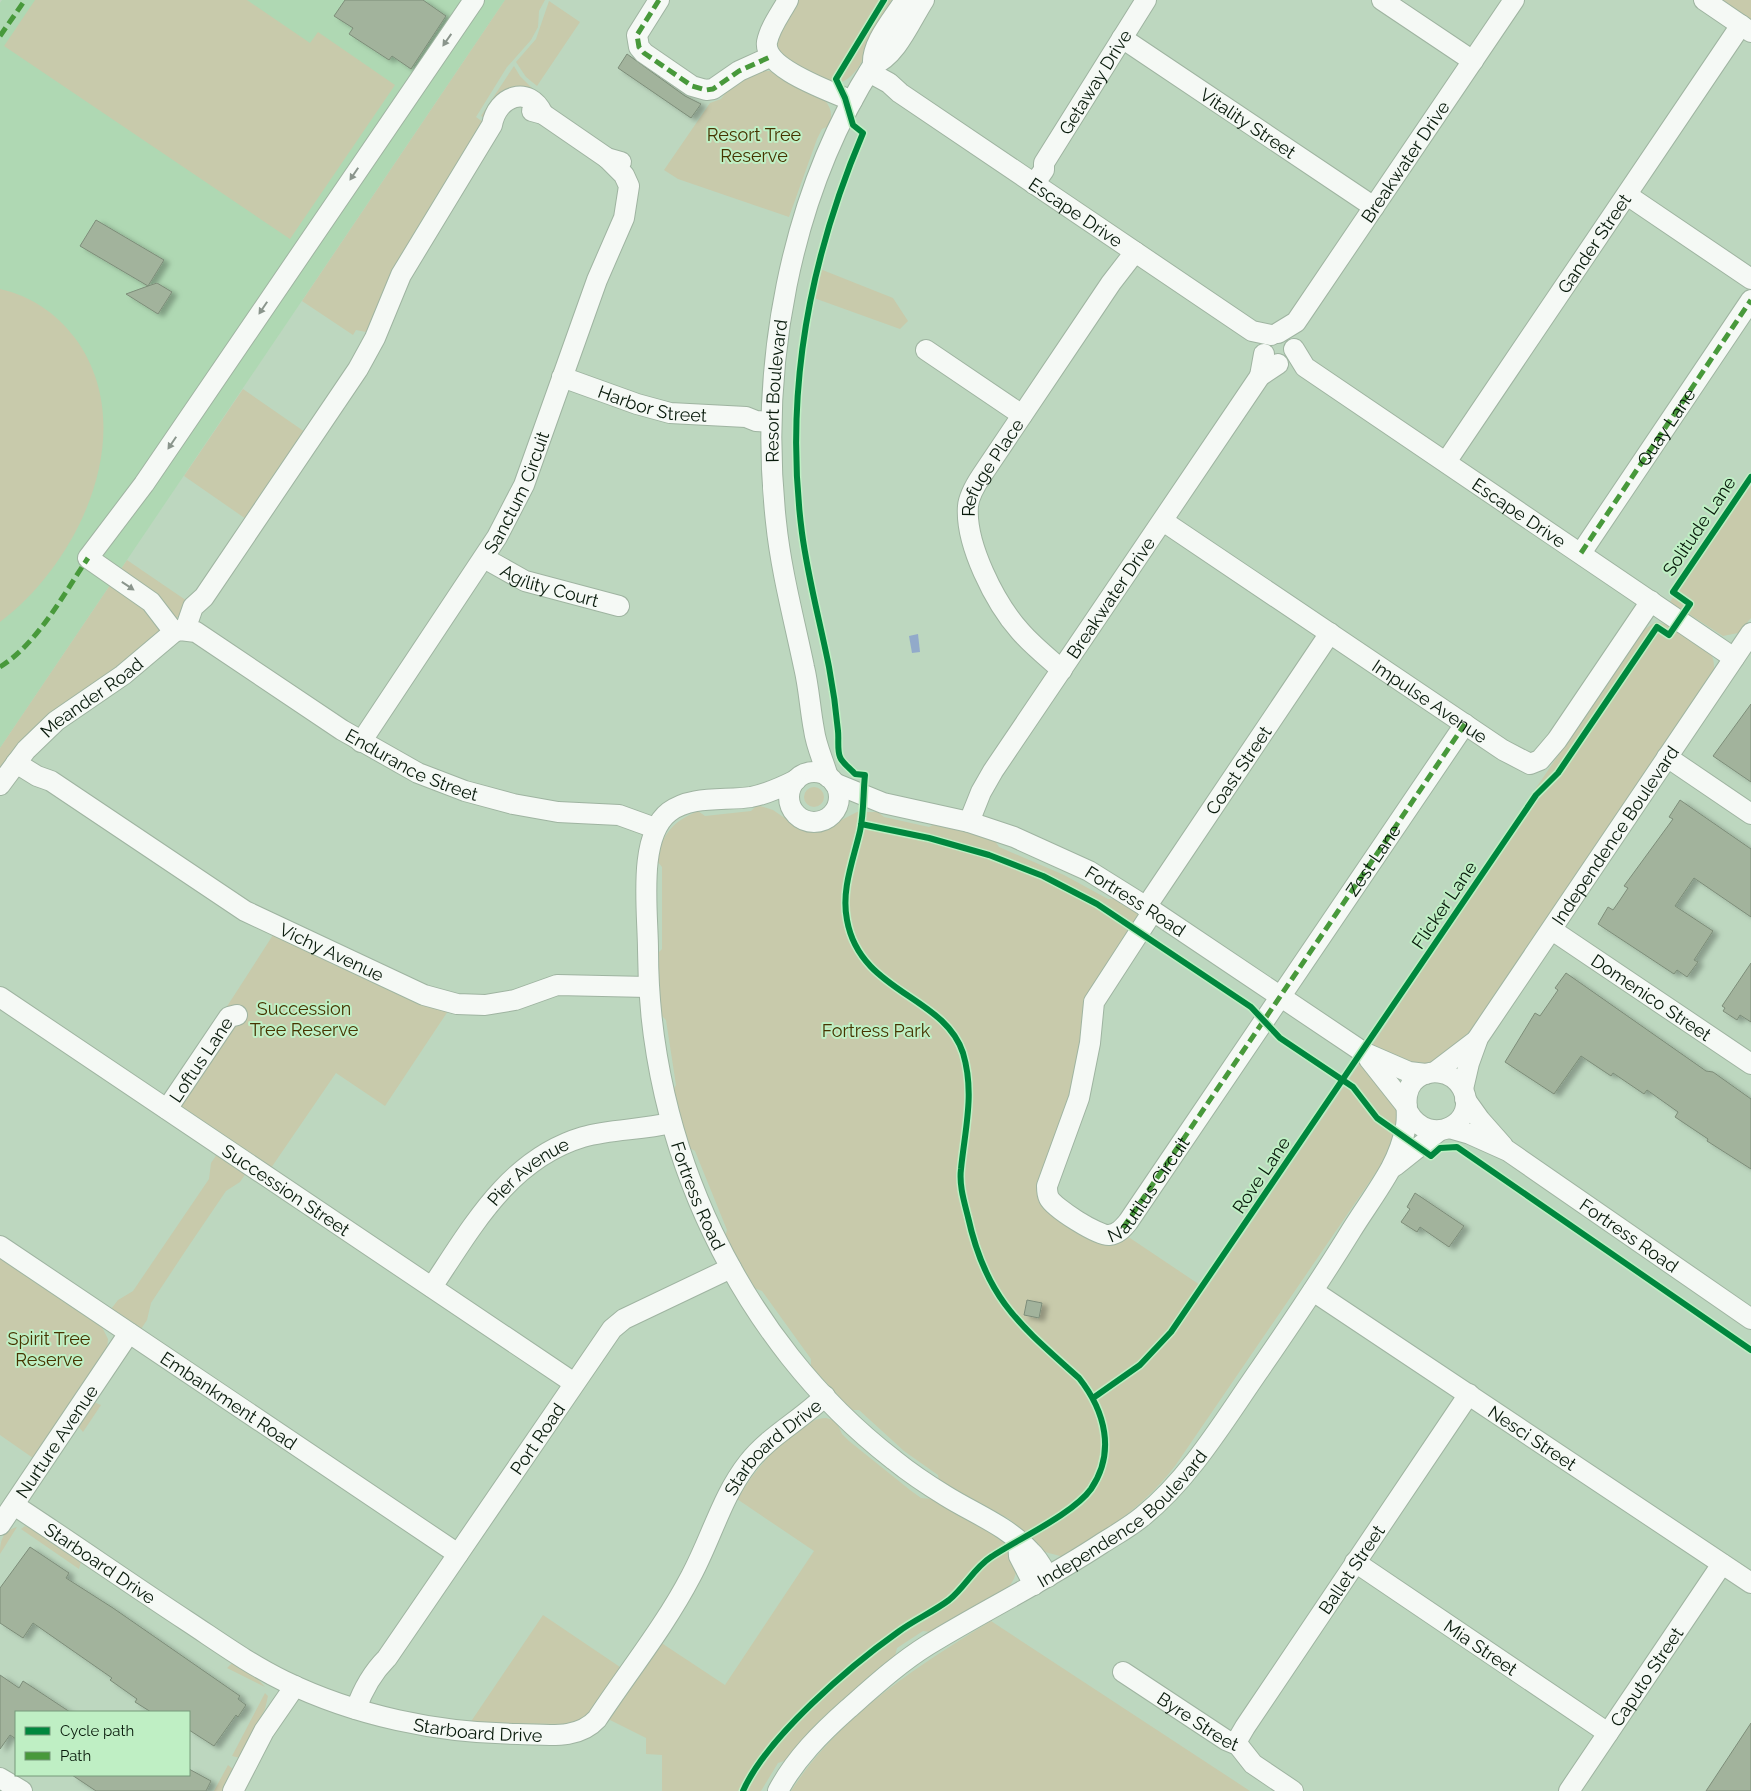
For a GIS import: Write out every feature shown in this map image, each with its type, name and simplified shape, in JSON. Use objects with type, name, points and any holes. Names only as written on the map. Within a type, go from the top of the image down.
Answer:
[{"type":"street","name":"Endurance Street","points":[[474,0],[144,484],[88,558],[151,602],[185,631],[361,742],[418,773],[488,798],[558,812],[618,815],[655,828]]},
{"type":"street","points":[[659,0],[637,35],[638,47],[692,86],[706,90],[713,89],[739,71],[770,57]]},
{"type":"street","points":[[788,0],[769,34],[767,46],[770,57],[784,69],[852,102]]},
{"type":"street","name":"Resort Boulevard","points":[[831,780],[814,731],[807,681],[780,551],[773,492],[771,418],[778,342],[795,252],[819,175],[852,102],[869,72],[886,59],[905,0]]},
{"type":"street","name":"Resort Boulevard","points":[[896,29],[924,0]]},
{"type":"street","name":"Getaway Drive","points":[[1032,182],[1044,170],[1044,164],[1146,0]]},
{"type":"street","points":[[1382,0],[1473,61]]},
{"type":"street","name":"Breakwater Drive","points":[[969,822],[985,784],[1260,376],[1275,347],[1296,322],[1514,0]]},
{"type":"street","points":[[1704,0],[1746,29]]},
{"type":"street","name":"Gander Street","points":[[1446,462],[1627,195],[1746,29]]},
{"type":"street","name":"Vitality Street","points":[[1122,38],[1374,207]]},
{"type":"street","name":"Escape Drive","points":[[869,72],[885,90],[900,93],[1734,658]]},
{"type":"street","name":"Sanctum Circuit","points":[[185,631],[202,612],[204,597],[358,369],[374,338],[401,274],[492,125],[496,110],[506,100],[513,98],[520,97],[533,102],[543,114],[608,158],[622,163],[628,168],[638,186],[634,207],[624,218],[602,266],[517,501],[484,558],[361,742]]},
{"type":"street","points":[[1627,195],[1751,279]]},
{"type":"street","name":"Refuge Place","points":[[1062,670],[1032,645],[1006,613],[980,562],[969,525],[968,504],[973,489],[1122,267],[1127,264],[1133,251]]},
{"type":"street","name":"Quay Lane","points":[[1580,553],[1751,300]]},
{"type":"street","points":[[926,350],[1022,415]]},
{"type":"street","name":"Harbor Street","points":[[562,377],[637,404],[670,413],[746,417],[756,421],[771,418]]},
{"type":"street","name":"Impulse Avenue","points":[[1163,521],[1518,760],[1530,764],[1540,760],[1557,740],[1651,602]]},
{"type":"street","name":"Agility Court","points":[[484,558],[525,582],[618,606]]},
{"type":"street","name":"Meander Road","points":[[0,785],[20,758],[56,721],[185,631]]},
{"type":"street","name":"Independence Boulevard","points":[[1464,1094],[1469,1063],[1478,1038],[1751,633]]},
{"type":"street","name":"Coast Street","points":[[1150,909],[1330,634]]},
{"type":"street","name":"Zest Lane","points":[[1281,996],[1464,724]]},
{"type":"street","name":"Resort Boulevard","points":[[799,778],[814,731]]},
{"type":"street","points":[[1667,757],[1751,814]]},
{"type":"street","name":"Vichy Avenue","points":[[20,758],[42,767],[51,780],[245,910],[424,995],[457,1004],[485,1005],[515,1000],[557,986],[648,987]]},
{"type":"street","points":[[815,773],[831,780],[837,789],[838,803],[831,815],[819,822],[812,822],[805,820],[794,812],[789,799],[790,792],[799,778],[815,773]]},
{"type":"street","name":"Fortress Road","points":[[799,778],[768,792],[750,797],[712,800],[678,806],[655,828],[648,850],[647,864],[648,987],[658,1063],[670,1123],[695,1194],[731,1268],[767,1325],[825,1396],[892,1458],[946,1496],[1000,1526],[1018,1540],[1019,1556],[1041,1581]]},
{"type":"street","name":"Fortress Road","points":[[831,780],[883,803],[969,822],[1053,854],[1089,871],[1150,909],[1363,1052],[1409,1072],[1430,1073]]},
{"type":"street","name":"Fortress Road","points":[[750,797],[794,812]]},
{"type":"street","name":"Fortress Road","points":[[831,815],[883,803]]},
{"type":"street","name":"Nautilus Circuit","points":[[1150,909],[1094,1002],[1090,1043],[1079,1098],[1047,1186],[1052,1202],[1094,1231],[1107,1236],[1128,1222],[1281,996]]},
{"type":"street","name":"Domenico Street","points":[[1552,930],[1751,1064]]},
{"type":"street","name":"Succession Street","points":[[0,997],[574,1383]]},
{"type":"street","name":"Loftus Lane","points":[[168,1109],[229,1017],[237,1015]]},
{"type":"street","name":"Independence Boulevard","points":[[1430,1073],[1478,1038]]},
{"type":"street","name":"Fortress Road","points":[[1363,1052],[1407,1109]]},
{"type":"street","points":[[1430,1073],[1451,1076],[1464,1094],[1462,1116],[1444,1130],[1429,1131],[1420,1127],[1407,1109],[1406,1098],[1412,1083],[1430,1073]]},
{"type":"street","name":"Fortress Road","points":[[1464,1094],[1480,1120],[1508,1151]]},
{"type":"street","name":"Independence Boulevard","points":[[778,1791],[793,1766],[817,1738],[903,1663],[934,1642],[1041,1581],[1141,1518],[1181,1480],[1313,1291],[1389,1171],[1400,1149],[1407,1109]]},
{"type":"street","name":"Pier Avenue","points":[[432,1287],[501,1190],[528,1164],[558,1146],[586,1136],[670,1123]]},
{"type":"street","name":"Independence Boulevard","points":[[1389,1171],[1444,1130]]},
{"type":"street","name":"Fortress Road","points":[[1444,1130],[1470,1134],[1508,1151],[1751,1319]]},
{"type":"street","name":"Embankment Road","points":[[0,1246],[458,1554]]},
{"type":"street","name":"Port Road","points":[[364,1711],[373,1695],[387,1658],[605,1338],[618,1323],[731,1268]]},
{"type":"street","name":"Nesci Street","points":[[1313,1291],[1751,1583]]},
{"type":"street","name":"Nurture Avenue","points":[[0,1525],[129,1333]]},
{"type":"street","name":"Ballet Street","points":[[1238,1745],[1238,1739],[1245,1727],[1469,1394]]},
{"type":"street","name":"Starboard Drive","points":[[14,1505],[223,1646],[289,1683],[364,1711],[420,1725],[474,1732],[562,1734],[587,1729],[597,1719],[684,1588],[726,1501],[747,1465],[767,1443],[825,1396]]},
{"type":"street","name":"Mia Street","points":[[1355,1562],[1608,1733]]},
{"type":"street","name":"Caputo Street","points":[[1568,1791],[1722,1564]]},
{"type":"street","name":"Byre Street","points":[[1123,1672],[1226,1740],[1238,1745],[1253,1764],[1293,1791]]},
{"type":"street","points":[[233,1791],[289,1683]]},
{"type":"street","points":[[0,1778],[22,1791]]},
{"type":"shaded area","points":[[2,0],[505,0],[0,748],[0,3]]},
{"type":"green space","points":[[35,0],[247,0],[310,43],[318,32],[395,85],[290,239],[4,46]]},
{"type":"green space","points":[[505,0],[545,0],[539,11],[538,27],[531,40],[507,67],[476,117],[483,122],[389,280],[366,332],[356,330],[353,335],[302,301]]},
{"type":"green space","name":"Resort Tree Reserve","points":[[798,0],[892,0],[871,33],[873,41],[859,67],[849,78],[836,83],[810,74],[791,62],[779,49],[778,37]]},
{"type":"green space","points":[[1716,0],[1751,0],[1751,24]]},
{"type":"green space","points":[[549,1],[580,22],[537,86],[526,77],[516,62],[536,39]]},
{"type":"green space","points":[[514,66],[520,76],[534,90],[531,95],[485,118],[481,116]]},
{"type":"green space","name":"Resort Tree Reserve","points":[[762,71],[770,71],[813,91],[822,97],[828,105],[831,114],[829,126],[822,129],[817,139],[789,217],[678,179],[664,170],[710,103],[721,99],[733,83]]},
{"type":"green space","points":[[820,269],[893,298],[908,321],[900,329],[814,298]]},
{"type":"green space","points":[[0,289],[32,301],[51,313],[68,329],[75,338],[94,374],[103,412],[102,452],[93,492],[77,530],[55,565],[29,596],[0,622]]},
{"type":"green space","points":[[243,389],[305,432],[246,519],[184,476]]},
{"type":"green space","points":[[1751,482],[1751,618],[1738,633],[1723,636],[1670,602]]},
{"type":"green space","points":[[127,560],[190,603],[182,614],[167,624],[130,658],[38,725],[0,768],[0,748]]},
{"type":"green space","points":[[1656,622],[1677,630],[1701,644],[1712,656],[1714,670],[1480,1019],[1453,1048],[1435,1061],[1427,1064],[1419,1065],[1407,1062],[1371,1047],[1539,795],[1534,791],[1643,630]]},
{"type":"green space","points":[[814,787],[821,790],[824,797],[821,804],[814,807],[807,804],[804,797],[807,790]]},
{"type":"green space","name":"Fortress Park","points":[[757,805],[773,810],[798,827],[810,831],[824,829],[857,812],[878,812],[884,817],[929,827],[937,823],[995,841],[999,847],[1064,875],[1108,899],[1117,899],[1138,913],[1135,925],[1083,1036],[1070,1102],[1041,1178],[1107,1245],[1116,1244],[1127,1236],[1206,1289],[1360,1063],[1395,1103],[1400,1119],[1390,1152],[1175,1466],[1151,1493],[1124,1517],[1064,1557],[1045,1552],[1009,1519],[939,1481],[938,1475],[904,1451],[859,1410],[851,1410],[811,1366],[811,1359],[762,1291],[754,1288],[725,1237],[727,1230],[695,1151],[688,1147],[673,1090],[676,1085],[666,1020],[660,1014],[656,955],[662,949],[662,867],[657,861],[665,836],[682,819],[698,811],[705,816],[751,811]]},
{"type":"green space","name":"Succession Tree Reserve","points":[[273,935],[412,1001],[448,1011],[385,1106],[336,1073],[271,1168],[180,1106],[207,1068],[206,1062],[215,1048],[221,1047],[230,1034],[230,1010],[226,1008]]},
{"type":"green space","points":[[217,1154],[246,1173],[240,1182],[226,1191],[188,1247],[151,1303],[147,1320],[141,1329],[111,1309],[118,1300],[133,1291],[209,1179],[211,1163]]},
{"type":"green space","name":"Spirit Tree Reserve","points":[[0,1256],[102,1327],[108,1339],[107,1349],[33,1458],[0,1435]]},
{"type":"green space","points":[[94,1402],[101,1405],[83,1432],[78,1426]]},
{"type":"green space","points":[[826,1418],[836,1421],[842,1434],[849,1441],[921,1498],[932,1499],[994,1534],[1007,1546],[1015,1560],[1016,1574],[1006,1590],[931,1632],[923,1631],[897,1648],[895,1656],[820,1720],[784,1761],[778,1763],[761,1791],[662,1791],[662,1755],[646,1754],[646,1738],[608,1719],[660,1642],[725,1685],[814,1551],[737,1499],[763,1462],[788,1437],[814,1420]]},
{"type":"green space","points":[[25,1526],[34,1530],[81,1562],[79,1569],[21,1529]]},
{"type":"green space","points":[[17,1527],[0,1554],[3,1537],[8,1531]]},
{"type":"green space","points":[[543,1615],[620,1667],[592,1710],[586,1716],[571,1724],[470,1723]]},
{"type":"green space","points":[[991,1621],[1250,1791],[791,1791],[810,1764],[856,1716],[881,1695],[935,1656]]},
{"type":"green space","points":[[232,1663],[255,1676],[265,1687],[227,1668]]},
{"type":"green space","points":[[265,1693],[268,1696],[265,1709],[240,1758],[232,1756]]},
{"type":"green space","points":[[228,1765],[234,1770],[222,1791],[214,1791]]},
{"type":"water","points":[[918,634],[920,652],[912,653],[909,636]]},
{"type":"building","points":[[345,0],[423,0],[446,16],[411,69],[392,56],[389,60],[349,34],[353,28],[334,16]]},
{"type":"building","points":[[627,54],[685,96],[701,104],[691,118],[618,68]]},
{"type":"building","points":[[96,220],[164,260],[148,286],[80,246]]},
{"type":"building","points":[[157,283],[172,292],[158,314],[126,294]]},
{"type":"building","points":[[1751,704],[1751,782],[1713,756]]},
{"type":"building","points":[[1680,800],[1751,849],[1751,917],[1694,878],[1675,906],[1713,931],[1694,960],[1698,962],[1687,977],[1677,970],[1674,974],[1598,924],[1608,907],[1613,910],[1628,888],[1624,886],[1673,819],[1669,817]]},
{"type":"building","points":[[1751,963],[1751,1022],[1740,1015],[1737,1020],[1723,1011],[1725,1008],[1722,1006]]},
{"type":"building","points":[[1566,973],[1706,1071],[1713,1072],[1751,1099],[1751,1169],[1707,1141],[1708,1139],[1675,1117],[1678,1112],[1647,1090],[1644,1094],[1613,1073],[1611,1076],[1581,1056],[1554,1094],[1505,1062],[1535,1013],[1540,1016],[1558,990],[1555,988]]},
{"type":"building","points":[[1415,1193],[1464,1226],[1449,1247],[1420,1227],[1417,1232],[1401,1222],[1410,1209],[1407,1207]]},
{"type":"building","points":[[1027,1300],[1042,1303],[1039,1318],[1024,1315]]},
{"type":"building","points":[[30,1547],[69,1573],[66,1578],[113,1608],[240,1696],[238,1699],[246,1705],[238,1717],[236,1715],[214,1746],[190,1731],[190,1711],[149,1711],[135,1702],[137,1699],[110,1680],[112,1678],[33,1623],[23,1638],[0,1623],[0,1588]]},
{"type":"building","points":[[0,1675],[19,1688],[23,1681],[68,1711],[15,1711],[15,1738],[10,1735],[0,1749]]},
{"type":"building","points":[[1751,1723],[1751,1791],[1706,1791],[1714,1779]]},
{"type":"building","points":[[190,1770],[211,1781],[206,1791],[96,1791],[74,1776],[190,1776]]},
{"type":"marked path","points":[[0,36],[25,0]]},
{"type":"marked path","points":[[659,0],[637,35],[639,47],[644,53],[692,86],[706,90],[713,89],[739,71],[770,57]]},
{"type":"marked path","points":[[1581,553],[1751,300]]},
{"type":"marked path","points":[[0,667],[14,657],[38,632],[88,558]]},
{"type":"marked path","points":[[1123,1228],[1465,724]]},
{"type":"cycle path","points":[[743,1791],[771,1748],[790,1726],[834,1683],[898,1632],[949,1600],[985,1561],[1059,1517],[1083,1498],[1099,1475],[1105,1446],[1101,1418],[1088,1391],[1079,1378],[1039,1342],[1008,1308],[995,1290],[976,1245],[961,1181],[969,1097],[967,1068],[963,1053],[953,1034],[939,1018],[884,979],[868,963],[855,944],[847,920],[847,887],[860,831],[865,775],[855,774],[841,759],[839,754],[832,683],[802,533],[797,482],[796,431],[799,380],[815,279],[844,181],[863,133],[853,125],[845,98],[836,79],[884,0]]},
{"type":"cycle path","name":"Solitude Lane","points":[[1093,1398],[1140,1365],[1171,1332],[1536,795],[1558,773],[1657,627],[1669,635],[1690,604],[1673,592],[1751,477]]},
{"type":"cycle path","points":[[861,824],[929,838],[989,855],[1043,876],[1097,904],[1251,1007],[1280,1038],[1353,1087],[1377,1118],[1431,1156],[1440,1148],[1457,1147],[1751,1350]]}]
